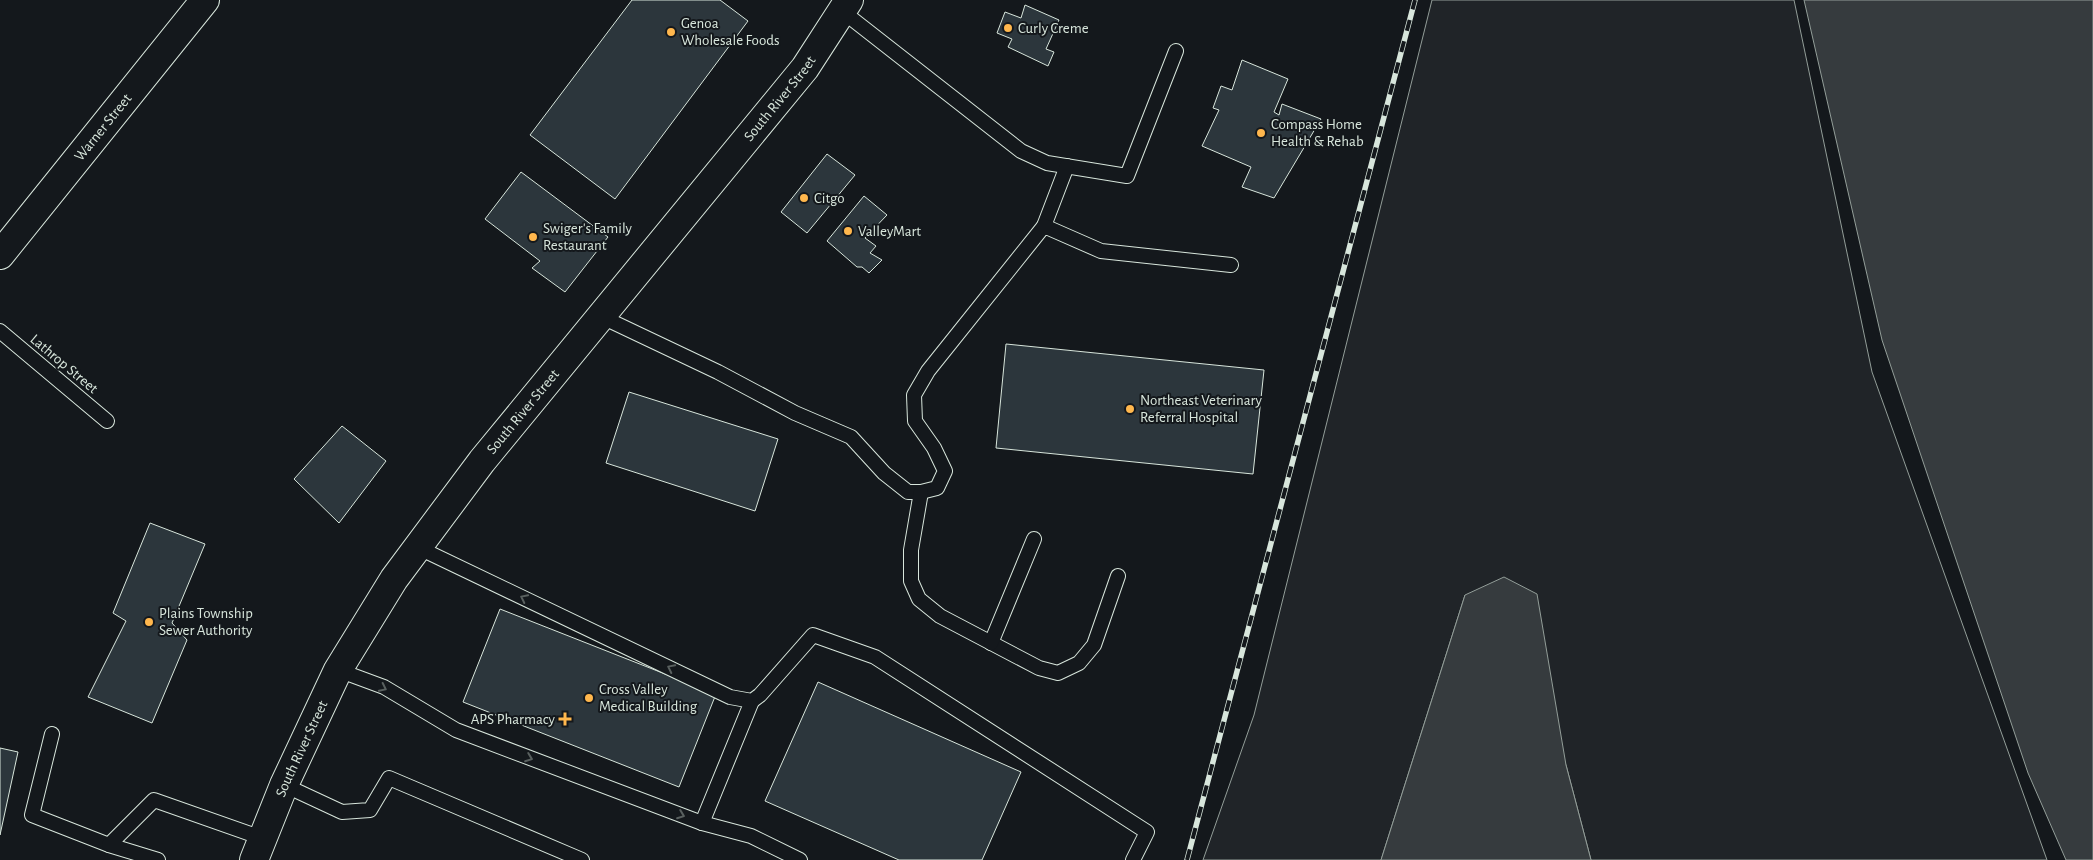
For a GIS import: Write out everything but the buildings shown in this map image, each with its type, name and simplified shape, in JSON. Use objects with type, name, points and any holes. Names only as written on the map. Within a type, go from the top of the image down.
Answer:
[{"type":"main road","name":"Warner Street","points":[[0,255],[205,0]]},
{"type":"main road","name":"South River Street","points":[[258,849],[284,785],[338,670],[394,579],[482,461],[805,68],[846,5]]},
{"type":"lane","points":[[846,5],[1021,151],[1047,163],[1128,176],[1176,51]]},
{"type":"lane","points":[[600,316],[718,372],[795,413],[851,437],[884,473],[908,492],[921,492],[937,488],[945,471],[934,448],[915,421],[914,396],[928,371],[1044,226],[1067,166]]},
{"type":"lane","points":[[1044,226],[1102,251],[1231,265]]},
{"type":"lane","name":"Lathrop Street","points":[[0,331],[107,422]]},
{"type":"lane","points":[[921,492],[910,550],[911,581],[919,599],[940,616],[1039,668],[1058,673],[1079,663],[1094,646],[1118,576]]},
{"type":"lane","points":[[991,643],[1034,539]]},
{"type":"lane","points":[[417,547],[730,697],[752,701]]},
{"type":"lane","points":[[702,823],[752,701],[760,695],[813,635],[876,657],[1147,832],[1133,860]]},
{"type":"lane","points":[[338,670],[384,687],[456,730],[702,823],[751,836],[800,860]]},
{"type":"lane","points":[[52,734],[32,815],[152,859]]},
{"type":"lane","points":[[284,785],[342,812],[370,810],[389,778],[582,860]]},
{"type":"lane","points":[[109,844],[154,800],[258,849]]},
{"type":"shaded area","points":[[1432,0],[1794,0],[1872,372],[2047,860],[1591,860],[1566,765],[1465,595],[1381,860],[1203,860],[1254,715]]},
{"type":"shaded area","points":[[1804,0],[2093,0],[2093,860],[2066,860],[2028,773],[1882,340]]},
{"type":"shaded area","points":[[1504,577],[1537,594],[1566,765],[1591,860],[1381,860],[1465,595]]},
{"type":"railway","points":[[1187,860],[1415,0]]},
{"type":"place","name":"Curly Creme","points":[[1008,28]]},
{"type":"place","name":"Genoa Wholesale Foods","points":[[671,32]]},
{"type":"place","name":"Compass Home Health & Rehab","points":[[1261,133]]},
{"type":"place","name":"Citgo","points":[[804,198]]},
{"type":"place","name":"ValleyMart","points":[[848,231]]},
{"type":"place","name":"Swiger's Family Restaurant","points":[[533,237]]},
{"type":"place","name":"Northeast Veterinary Referral Hospital","points":[[1130,409]]},
{"type":"place","name":"Plains Township Sewer Authority","points":[[149,622]]},
{"type":"place","name":"Cross Valley Medical Building","points":[[589,698]]},
{"type":"place","name":"APS Pharmacy","points":[[565,719]]}]
